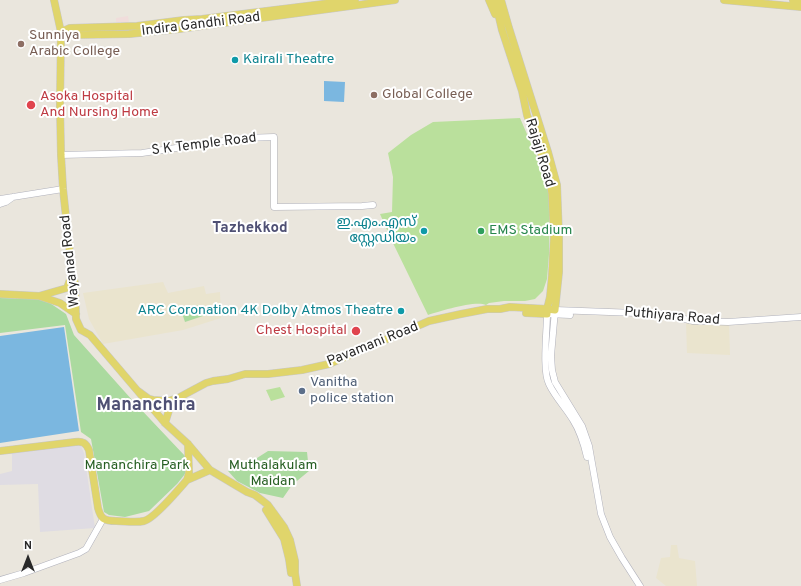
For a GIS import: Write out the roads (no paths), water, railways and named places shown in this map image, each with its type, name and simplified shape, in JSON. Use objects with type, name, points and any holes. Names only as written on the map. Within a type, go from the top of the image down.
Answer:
[{"type":"main road","name":"Wayanad Road","points":[[54,0],[61,32],[61,155],[63,190],[72,273],[75,283],[76,319],[81,330],[90,335],[165,423],[188,444],[210,470],[247,492]]},
{"type":"main road","name":"Indira Gandhi Road","points":[[345,4],[354,0]]},
{"type":"main road","name":"Indira Gandhi Road","points":[[61,32],[68,35],[129,34],[345,4],[395,0]]},
{"type":"main road","points":[[489,0],[506,29]]},
{"type":"main road","name":"Rajaji Road","points":[[495,0],[506,29],[527,115],[549,176],[552,194],[554,237],[550,297],[551,312]]},
{"type":"main road","points":[[501,0],[506,29]]},
{"type":"main road","points":[[506,0],[506,29]]},
{"type":"main road","points":[[724,0],[801,8]]},
{"type":"main road","points":[[792,0],[801,1]]},
{"type":"main road","name":"S K Temple Road","points":[[61,155],[142,153],[244,138],[274,137],[274,207],[372,205]]},
{"type":"main road","points":[[0,199],[63,190]]},
{"type":"main road","points":[[0,194],[14,196]]},
{"type":"main road","points":[[0,204],[6,202],[14,196]]},
{"type":"main road","points":[[39,296],[67,288],[72,273]]},
{"type":"main road","points":[[0,294],[39,296],[60,303],[76,314]]},
{"type":"main road","name":"Pavamani Road","points":[[178,398],[206,383],[213,381],[228,379],[245,374],[268,374],[302,370],[329,364],[429,321],[487,309],[510,307],[551,312]]},
{"type":"main road","name":"Puthiyara Road","points":[[551,312],[565,311],[663,314],[693,321],[728,322],[801,317]]},
{"type":"main road","points":[[551,312],[546,372],[549,384],[589,446],[601,514],[610,537],[640,586]]},
{"type":"main road","points":[[138,391],[149,399],[158,401],[168,401],[178,398]]},
{"type":"main road","points":[[165,423],[170,407],[178,398]]},
{"type":"main road","points":[[583,436],[598,515],[607,538],[636,586]]},
{"type":"main road","points":[[0,451],[75,442],[85,443],[89,450],[98,508],[103,519]]},
{"type":"main road","points":[[187,480],[189,473],[188,444]]},
{"type":"main road","points":[[103,519],[113,521],[143,522],[151,518],[187,480],[210,470]]},
{"type":"main road","points":[[247,492],[267,511],[284,539],[290,558],[293,586]]},
{"type":"main road","points":[[247,492],[255,494],[268,506],[284,527],[290,540],[295,561],[297,586]]},
{"type":"main road","points":[[0,580],[24,574],[86,549],[103,519]]},
{"type":"water","points":[[324,81],[345,82],[344,102],[324,101]]},
{"type":"water","name":"Mananchira","points":[[64,327],[79,431],[0,443],[0,336]]},
{"type":"place","name":"Sunniya Arabic College","points":[[21,44]]},
{"type":"place","name":"Kairali Theatre","points":[[235,60]]},
{"type":"place","name":"Global College","points":[[374,95]]},
{"type":"place","name":"Asoka Hospital And Nursing Home","points":[[31,105]]},
{"type":"place","name":"ഇ.എം.എസ് സ്റ്റേഡിയം","points":[[424,231]]},
{"type":"place","name":"EMS Stadium","points":[[481,231]]},
{"type":"place","name":"ARC Coronation 4K Dolby Atmos Theatre","points":[[401,311]]},
{"type":"place","name":"Chest Hospital","points":[[356,331]]},
{"type":"place","name":"Vanitha police station","points":[[302,391]]},
{"type":"district","name":"Tazhekkod","points":[[250,229]]},
{"type":"district","name":"Mananchira","points":[[146,406]]},
{"type":"park label","name":"Mananchira Park","points":[[137,466]]},
{"type":"park label","name":"Muthalakulam Maidan","points":[[273,474]]}]
